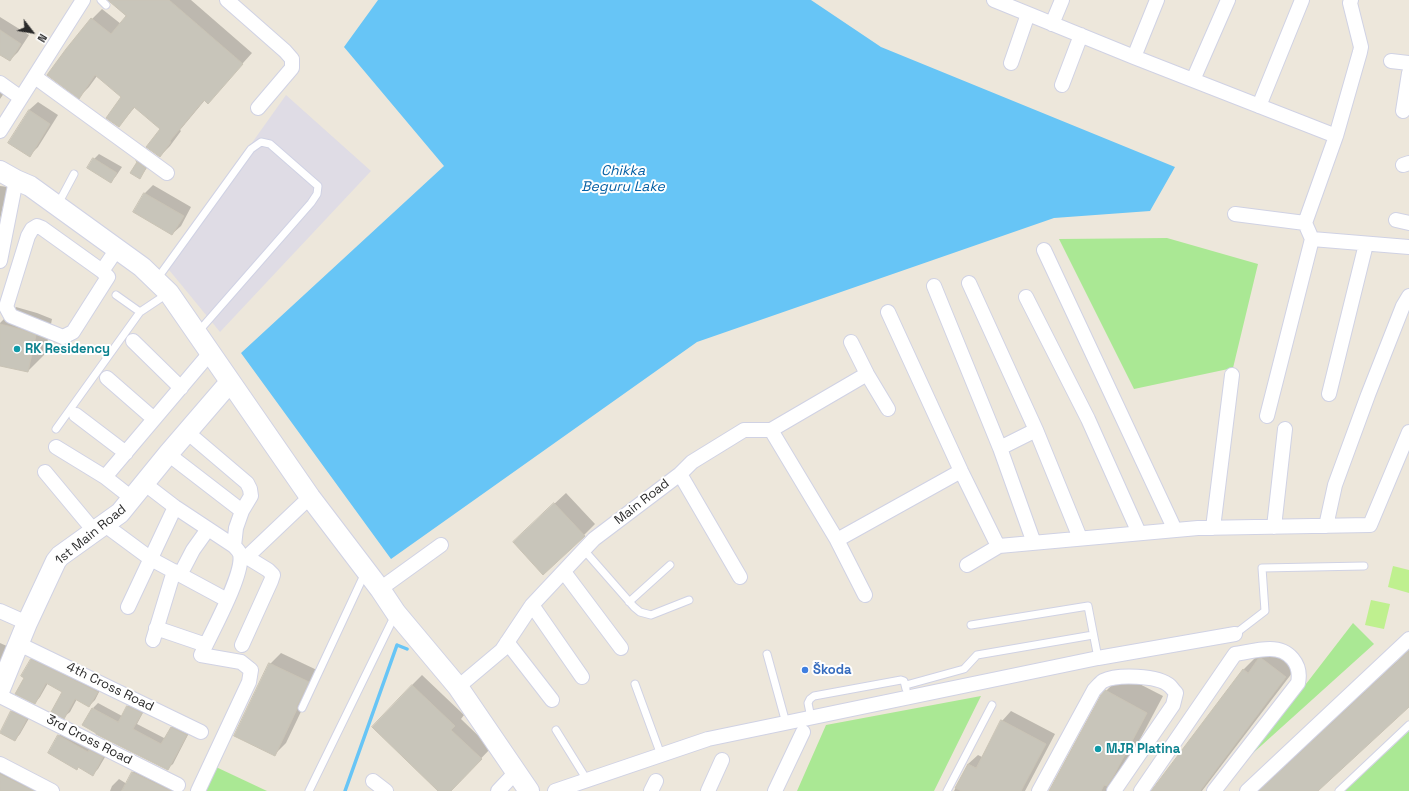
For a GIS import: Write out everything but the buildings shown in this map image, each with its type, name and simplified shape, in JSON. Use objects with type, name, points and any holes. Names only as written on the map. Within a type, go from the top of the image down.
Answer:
[{"type":"street","points":[[0,131],[83,0]]},
{"type":"street","points":[[227,0],[286,51],[292,59],[292,68],[258,108]]},
{"type":"street","points":[[994,0],[1134,57],[1336,136]]},
{"type":"street","points":[[1052,24],[1062,0]]},
{"type":"street","points":[[1134,57],[1158,0]]},
{"type":"street","points":[[1193,80],[1228,0]]},
{"type":"street","points":[[1259,106],[1302,0]]},
{"type":"street","points":[[1267,416],[1312,239],[1304,224],[1336,136],[1360,52],[1361,47],[1350,3],[1351,0]]},
{"type":"street","points":[[1011,63],[1028,14]]},
{"type":"street","points":[[1062,85],[1081,35]]},
{"type":"street","points":[[1391,61],[1409,63]]},
{"type":"street","points":[[1403,111],[1409,73]]},
{"type":"street","points":[[35,77],[167,173]]},
{"type":"street","points":[[0,82],[21,98]]},
{"type":"street","points":[[0,261],[8,176],[30,186],[57,205],[142,267],[163,286],[310,497],[380,589],[396,613],[458,688],[529,791]]},
{"type":"street","points":[[1235,214],[1304,224]]},
{"type":"street","points":[[37,226],[42,228],[102,271],[108,277],[105,284],[73,332],[63,337],[11,316],[6,307],[6,288],[28,236],[32,229],[37,226]]},
{"type":"street","points":[[1312,239],[1409,247]]},
{"type":"street","points":[[1329,394],[1366,244]]},
{"type":"street","points":[[102,271],[117,249]]},
{"type":"street","points":[[1044,250],[1175,530]]},
{"type":"street","points":[[969,283],[1036,430],[1080,538]]},
{"type":"street","points":[[934,286],[1000,448],[1034,543]]},
{"type":"street","points":[[1026,296],[1088,419],[1139,533]]},
{"type":"street","points":[[1326,526],[1338,477],[1368,395],[1403,306],[1409,296]]},
{"type":"street","points":[[888,312],[961,471],[999,546]]},
{"type":"street","points":[[133,341],[181,388]]},
{"type":"street","points":[[851,342],[867,374],[888,409]]},
{"type":"street","points":[[105,477],[210,353]]},
{"type":"street","points":[[865,595],[837,540],[771,430],[867,374]]},
{"type":"street","points":[[1213,528],[1232,375]]},
{"type":"street","points":[[107,378],[154,419]]},
{"type":"street","name":"1st Main Road","points":[[0,689],[27,623],[56,561],[60,556],[120,513],[230,382]]},
{"type":"street","points":[[76,415],[126,453]]},
{"type":"street","points":[[1274,527],[1286,429]]},
{"type":"street","name":"Main Road","points":[[458,688],[502,650],[532,606],[594,540],[680,474],[692,462],[744,430],[771,430]]},
{"type":"street","points":[[1000,448],[1036,430]]},
{"type":"street","points":[[187,432],[247,483],[250,489],[251,496],[242,510],[236,528],[234,546]]},
{"type":"street","points":[[967,564],[999,546],[1080,538],[1213,528],[1370,525],[1409,432]]},
{"type":"street","points":[[56,447],[105,477],[132,498]]},
{"type":"street","points":[[168,454],[242,510]]},
{"type":"street","points":[[837,540],[961,471]]},
{"type":"street","points":[[45,472],[100,528],[151,559],[227,600]]},
{"type":"street","points":[[680,474],[740,577]]},
{"type":"street","points":[[145,484],[175,507],[234,546],[240,554],[240,568],[227,600],[201,655],[241,662],[251,670],[249,682],[198,791]]},
{"type":"street","points":[[242,645],[273,575],[268,570],[250,559],[250,554],[310,497]]},
{"type":"street","points":[[128,607],[175,507]]},
{"type":"street","points":[[206,645],[155,634],[177,573],[208,529]]},
{"type":"street","points":[[380,589],[441,545]]},
{"type":"street","points":[[564,572],[621,648]]},
{"type":"street","points":[[532,606],[582,677]]},
{"type":"street","points":[[0,611],[27,623]]},
{"type":"street","points":[[555,791],[708,739],[811,718],[907,691],[1235,634]]},
{"type":"street","points":[[1247,791],[1409,639]]},
{"type":"street","points":[[507,642],[552,700]]},
{"type":"street","name":"4th Cross Road","points":[[19,644],[201,732]]},
{"type":"street","points":[[1141,791],[1235,654],[1267,649],[1275,649],[1285,652],[1297,665],[1299,677],[1298,683],[1214,791]]},
{"type":"street","points":[[1039,791],[1094,690],[1102,682],[1118,677],[1139,676],[1162,681],[1170,685],[1176,693],[1173,705],[1114,791]]},
{"type":"street","name":"3rd Cross Road","points":[[0,696],[178,785]]},
{"type":"street","points":[[775,791],[803,732]]},
{"type":"street","points":[[708,791],[722,760]]},
{"type":"street","points":[[0,764],[52,791]]},
{"type":"street","points":[[498,791],[516,772]]},
{"type":"street","points":[[373,781],[386,791]]},
{"type":"lane","points":[[56,429],[140,312],[163,286],[251,149],[261,142],[270,144],[318,186],[318,194],[197,334]]},
{"type":"lane","points":[[57,205],[74,174]]},
{"type":"lane","points":[[116,295],[140,312]]},
{"type":"lane","points":[[584,550],[629,602],[640,612],[651,614],[689,600]]},
{"type":"lane","points":[[629,602],[670,565]]},
{"type":"lane","points":[[1235,634],[1265,611],[1262,568],[1364,566]]},
{"type":"lane","points":[[302,708],[366,571]]},
{"type":"lane","points":[[971,625],[1088,606],[1098,658]]},
{"type":"lane","points":[[308,791],[396,613]]},
{"type":"lane","points":[[811,718],[808,703],[814,696],[901,680],[907,691],[964,669],[977,655],[1093,635]]},
{"type":"lane","points":[[767,654],[786,723]]},
{"type":"lane","points":[[635,684],[661,755]]},
{"type":"lane","points":[[947,791],[992,705]]},
{"type":"lane","points":[[1340,791],[1409,725]]},
{"type":"lane","points":[[556,730],[587,780]]},
{"type":"shaded area","points":[[286,95],[371,171],[220,332],[165,265]]},
{"type":"green space","points":[[1167,238],[1258,264],[1233,368],[1134,389],[1059,239]]},
{"type":"green space","points":[[1393,566],[1409,570],[1409,593],[1388,587]]},
{"type":"green space","points":[[1371,600],[1390,604],[1384,629],[1365,625]]},
{"type":"green space","points":[[1353,623],[1374,644],[1252,754]]},
{"type":"green space","points":[[981,696],[934,791],[797,791],[826,725]]},
{"type":"green space","points":[[1409,731],[1409,791],[1345,791]]},
{"type":"green space","points":[[216,767],[267,791],[205,791]]},
{"type":"water","name":"Chikka Beguru Lake","points":[[378,0],[811,0],[881,47],[1175,167],[1150,211],[1054,218],[697,342],[391,559],[241,353],[444,166],[344,47]]},
{"type":"waterway","points":[[345,791],[397,645],[407,649]]},
{"type":"place","name":"RK Residency","points":[[17,349]]},
{"type":"place","name":"Škoda","points":[[805,670]]},
{"type":"place","name":"MJR Platina","points":[[1098,749]]}]
